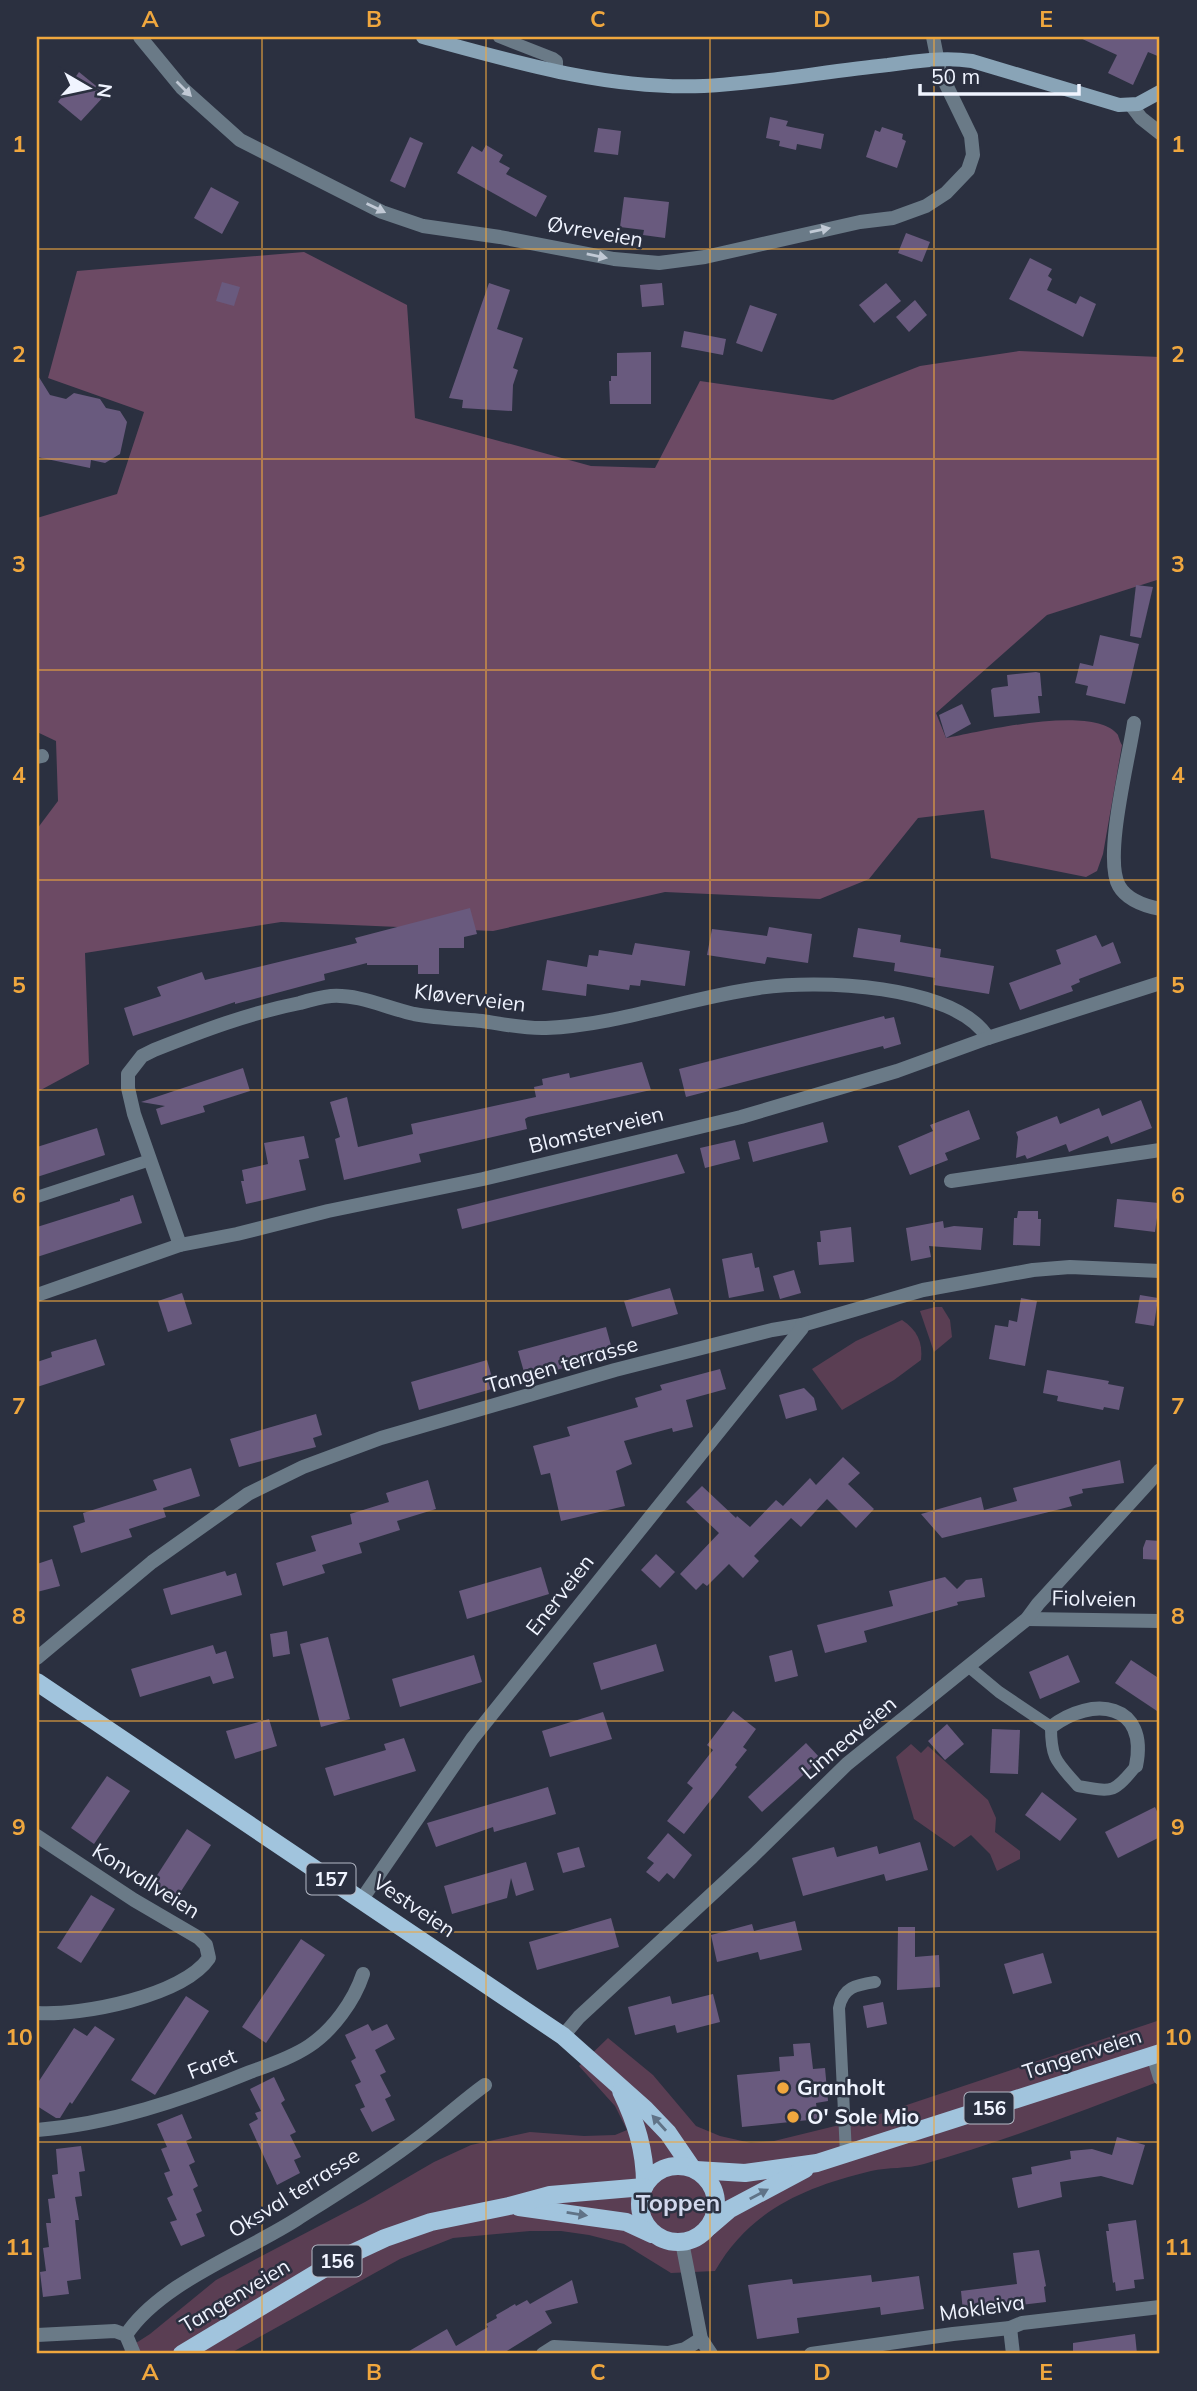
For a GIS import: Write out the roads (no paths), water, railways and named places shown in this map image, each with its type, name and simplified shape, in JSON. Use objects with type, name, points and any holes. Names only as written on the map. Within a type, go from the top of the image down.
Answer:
[{"type":"main road","points":[[423,37],[557,72],[634,84],[703,86],[937,59],[972,61],[1110,103],[1131,105],[1150,100],[1160,92]]},
{"type":"main road","name":"Vestveien","points":[[37,1682],[564,2036],[645,2109],[668,2133],[694,2169]]},
{"type":"main road","name":"Tangenveien","points":[[694,2169],[746,2173],[817,2163],[1156,2054]]},
{"type":"main road","name":"Vestveien","points":[[618,2085],[633,2116],[641,2142],[645,2161],[644,2185]]},
{"type":"main road","name":"Tangenveien","points":[[705,2231],[730,2209],[817,2163]]},
{"type":"main road","name":"156","points":[[644,2185],[659,2171],[668,2167],[694,2169]]},
{"type":"main road","points":[[694,2169],[706,2178],[715,2197],[714,2216],[705,2231]]},
{"type":"main road","points":[[644,2185],[639,2207],[655,2235]]},
{"type":"main road","name":"Tangenveien","points":[[181,2354],[340,2259],[385,2238],[431,2222],[509,2206],[550,2194],[644,2185]]},
{"type":"main road","name":"Tangenveien","points":[[509,2206],[554,2210],[626,2222],[655,2235]]},
{"type":"main road","name":"156","points":[[655,2235],[682,2242],[705,2231]]},
{"type":"street","name":"Øvreveien","points":[[140,37],[182,88],[240,140],[382,212],[423,226],[643,263],[705,257],[860,222],[893,218],[926,206],[946,193],[968,170],[973,155],[971,136],[947,89],[937,59]]},
{"type":"street","points":[[933,37],[937,59]]},
{"type":"street","points":[[1131,105],[1160,133]]},
{"type":"street","points":[[1134,723],[1113,847],[1114,872],[1118,885],[1131,899],[1160,909]]},
{"type":"street","name":"Blomsterveien","points":[[37,1295],[180,1245],[483,1179],[741,1116],[897,1071],[988,1038],[1160,983]]},
{"type":"street","name":"Kløverveien","points":[[180,1245],[134,1114],[128,1088],[128,1073],[142,1056],[228,1021],[273,1008],[332,996],[367,1000],[415,1014],[543,1028],[597,1023],[757,988],[832,985],[923,996],[967,1017],[988,1038]]},
{"type":"street","points":[[951,1181],[1160,1150]]},
{"type":"street","name":"Tangen terrasse","points":[[37,1658],[152,1562],[248,1494],[303,1467],[381,1438],[615,1370],[772,1330],[802,1325],[923,1290],[1033,1270],[1070,1267],[1160,1270]]},
{"type":"street","name":"Enerveien","points":[[362,1899],[472,1739],[802,1325]]},
{"type":"street","name":"Linneaveien","points":[[564,2036],[579,2017],[752,1857],[847,1764],[1027,1619],[1160,1470]]},
{"type":"street","name":"Fiolveien","points":[[1027,1619],[1160,1621]]},
{"type":"street","points":[[1051,1727],[1067,1715],[1086,1709],[1122,1713],[1127,1716],[1139,1737],[1140,1750],[1136,1766]]},
{"type":"street","name":"Konvallveien","points":[[37,1836],[143,1906],[199,1938],[206,1945],[209,1958],[195,1973],[168,1988],[138,1998],[93,2010],[37,2013]]},
{"type":"street","name":"Faret","points":[[37,2130],[93,2122],[153,2106],[218,2085],[289,2057],[308,2047],[331,2025],[356,1994],[363,1974]]},
{"type":"street","points":[[1156,2054],[1160,2078]]},
{"type":"street","name":"Oksval terrasse","points":[[126,2335],[152,2304],[355,2182],[426,2133],[485,2085]]},
{"type":"street","points":[[682,2242],[701,2339],[711,2354]]},
{"type":"street","name":"Mokleiva","points":[[811,2354],[953,2334],[1010,2329],[1022,2323],[1160,2307]]},
{"type":"street","points":[[1010,2329],[1013,2354]]},
{"type":"street","points":[[37,2335],[115,2331],[126,2335],[134,2354]]},
{"type":"street","points":[[543,2354],[554,2347],[668,2353],[685,2349],[701,2339]]},
{"type":"lane","points":[[499,37],[554,58],[557,61],[557,72]]},
{"type":"lane","points":[[37,1197],[150,1160]]},
{"type":"lane","points":[[969,1667],[999,1692],[1051,1727],[1054,1759],[1078,1786],[1112,1790],[1120,1786],[1136,1766]]},
{"type":"lane","points":[[846,2154],[839,2008],[846,1991],[855,1985],[875,1982]]},
{"type":"place","name":"Granholt","points":[[783,2088]]},
{"type":"place","name":"O' Sole Mio","points":[[793,2117]]},
{"type":"district","name":"Toppen","points":[[678,2203]]}]
